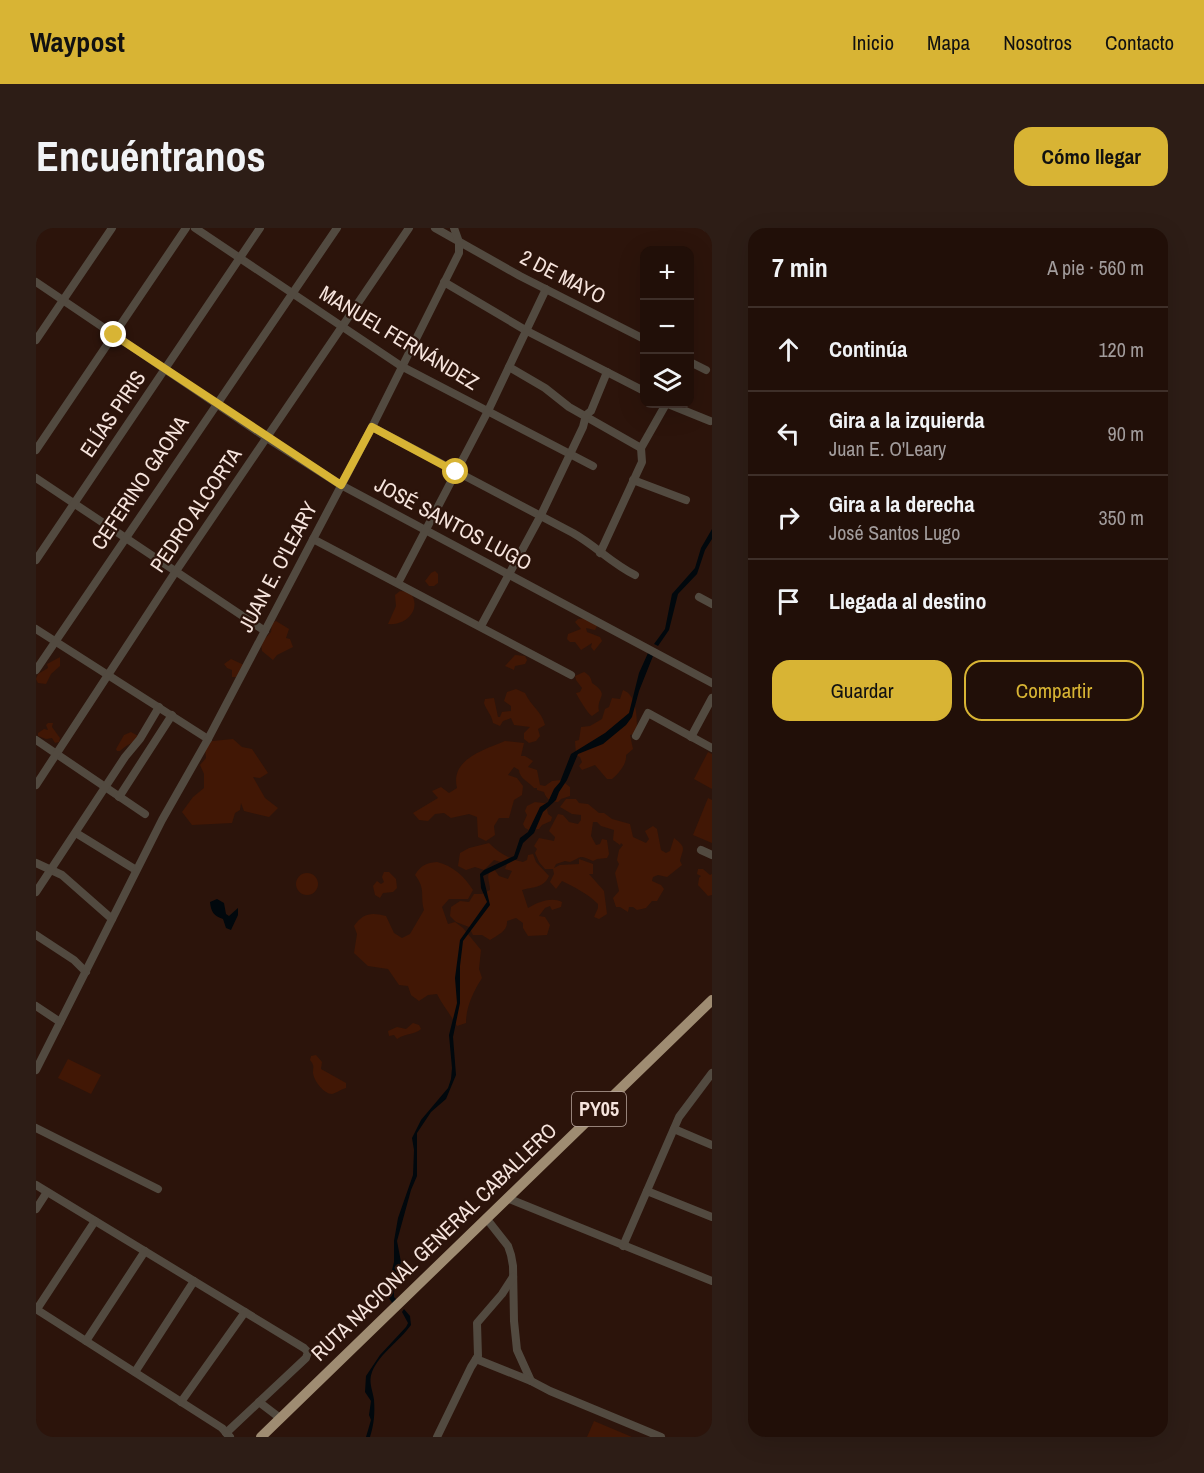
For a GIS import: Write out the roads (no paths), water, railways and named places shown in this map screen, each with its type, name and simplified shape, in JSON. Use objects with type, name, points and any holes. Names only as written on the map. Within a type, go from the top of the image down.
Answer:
[{"type":"highway","name":"RUTA NACIONAL GENERAL CABALLERO","points":[[261,1437],[712,1001]]},
{"type":"street","points":[[36,340],[112,228]]},
{"type":"street","points":[[36,450],[186,228]]},
{"type":"street","name":"MANUEL FERNÁNDEZ","points":[[195,228],[401,366],[593,466]]},
{"type":"street","name":"ELÍAS PIRIS","points":[[36,560],[260,228]]},
{"type":"street","name":"CEFERINO GAONA","points":[[36,670],[337,228]]},
{"type":"street","name":"PEDRO ALCORTA","points":[[36,785],[176,571],[409,228]]},
{"type":"street","name":"2 DE MAYO","points":[[435,228],[459,243],[640,336]]},
{"type":"street","points":[[454,228],[459,243]]},
{"type":"street","points":[[707,228],[712,230]]},
{"type":"street","name":"JUAN E. O'LEARY","points":[[36,1070],[162,820],[372,427],[459,253],[459,243]]},
{"type":"street","name":"JOSÉ SANTOS LUGO","points":[[36,282],[267,438],[341,485],[712,683]]},
{"type":"street","points":[[444,282],[527,331],[640,389]]},
{"type":"street","points":[[398,583],[488,411],[546,289]]},
{"type":"street","points":[[694,364],[706,370]]},
{"type":"street","points":[[509,367],[545,388],[569,407],[641,448]]},
{"type":"street","points":[[480,626],[541,515],[583,427],[586,415],[591,411],[607,372]]},
{"type":"street","points":[[600,553],[642,462],[641,448],[665,408]]},
{"type":"street","points":[[677,408],[710,421]]},
{"type":"street","points":[[372,427],[541,515],[585,540],[616,565],[635,575]]},
{"type":"street","points":[[36,478],[265,631]]},
{"type":"street","points":[[633,480],[686,500]]},
{"type":"street","points":[[313,539],[571,675]]},
{"type":"street","points":[[699,597],[712,604]]},
{"type":"street","points":[[36,629],[207,739]]},
{"type":"street","points":[[691,737],[712,698]]},
{"type":"street","points":[[36,892],[140,739],[159,707]]},
{"type":"street","points":[[636,736],[648,713],[712,748]]},
{"type":"street","points":[[119,797],[172,715]]},
{"type":"street","points":[[36,740],[146,814]]},
{"type":"street","points":[[76,833],[136,870]]},
{"type":"street","points":[[701,850],[712,855]]},
{"type":"street","points":[[36,863],[62,875],[112,919]]},
{"type":"street","points":[[36,935],[74,960],[86,972]]},
{"type":"street","points":[[36,1006],[60,1022]]},
{"type":"street","points":[[623,1246],[679,1117],[712,1073]]},
{"type":"street","points":[[36,1128],[158,1189]]},
{"type":"street","points":[[674,1129],[712,1145]]},
{"type":"street","points":[[36,1185],[308,1352],[306,1358],[228,1435],[37,1309],[94,1221]]},
{"type":"street","points":[[647,1191],[712,1217]]},
{"type":"street","points":[[36,1209],[47,1192]]},
{"type":"street","points":[[507,1198],[712,1281]]},
{"type":"street","points":[[486,1218],[508,1246],[513,1266],[517,1350],[531,1381]]},
{"type":"street","points":[[86,1341],[145,1251]]},
{"type":"street","points":[[437,1437],[478,1356],[477,1323],[502,1294],[513,1277]]},
{"type":"street","points":[[135,1372],[194,1281]]},
{"type":"street","points":[[181,1402],[245,1312]]},
{"type":"street","points":[[476,1359],[662,1437]]},
{"type":"street","points":[[259,1402],[280,1418]]}]
